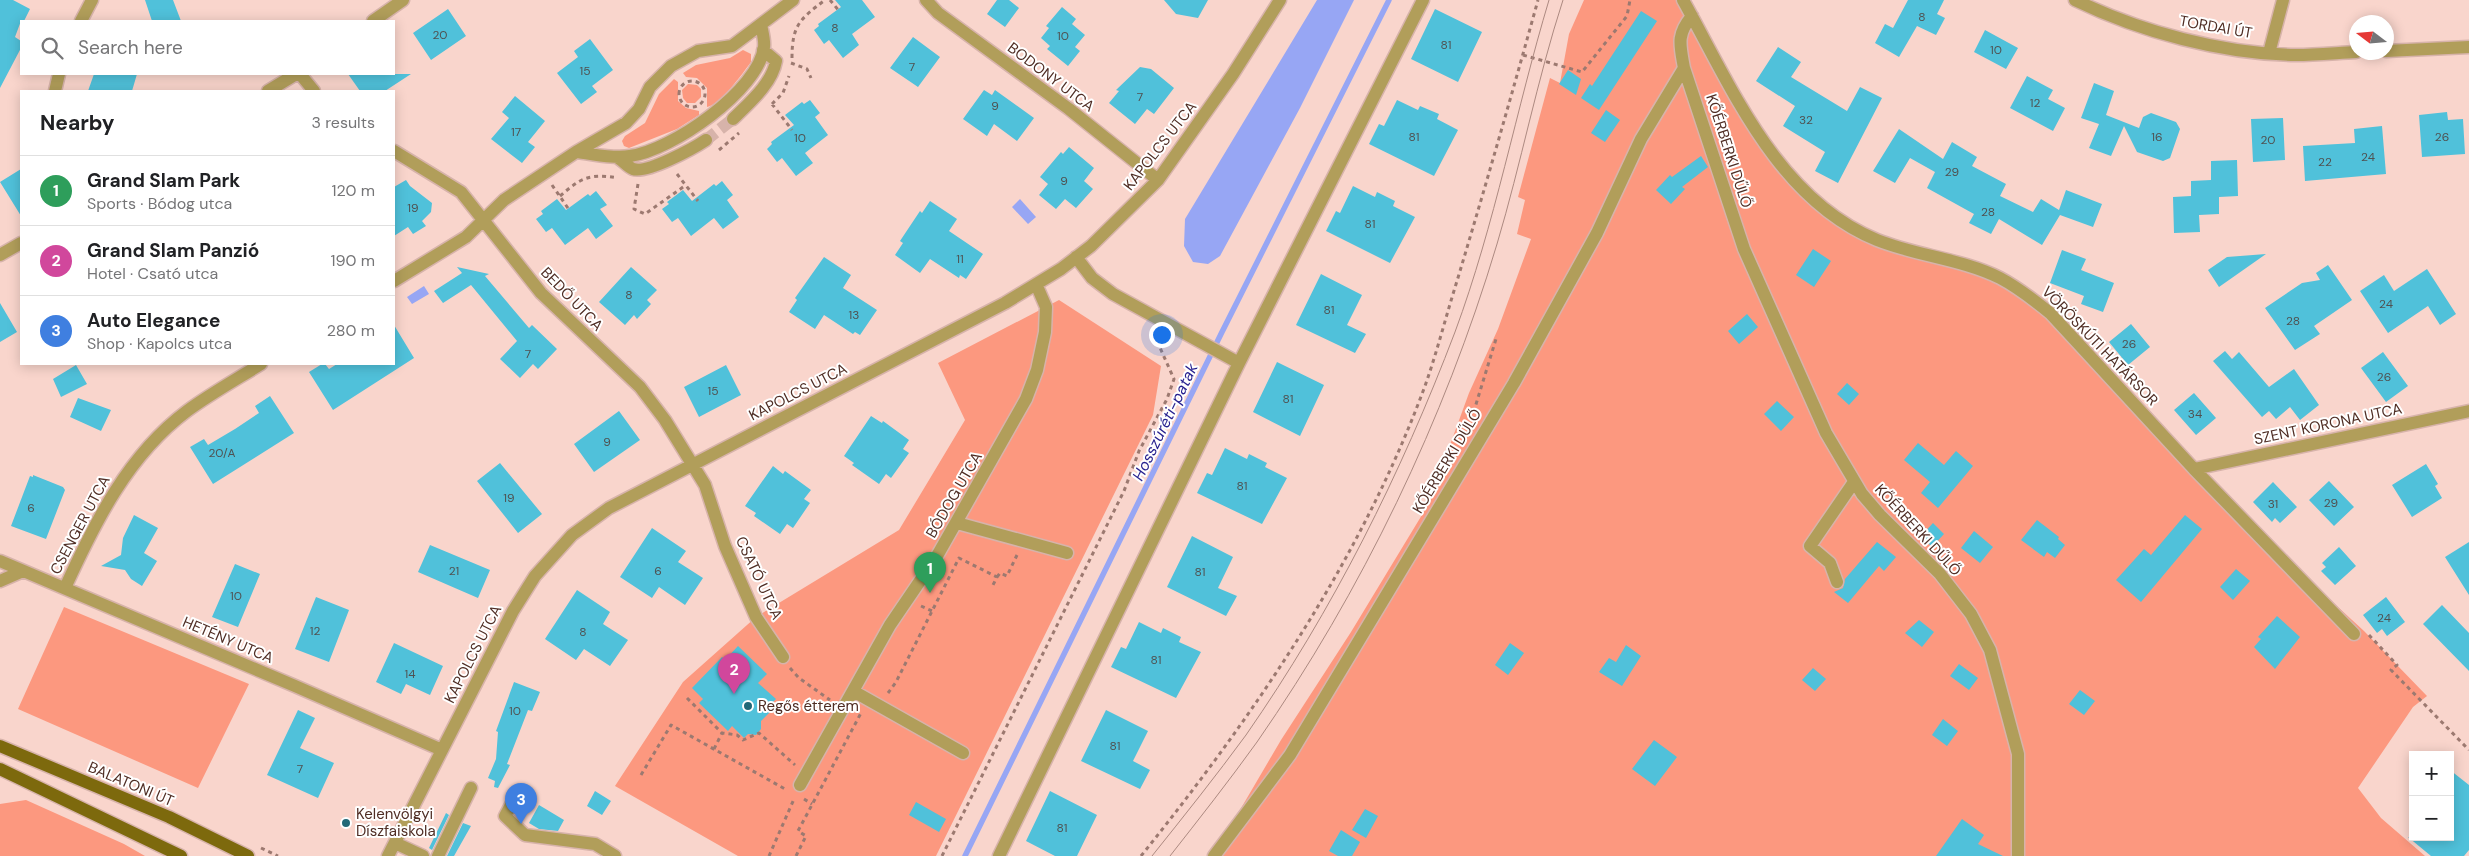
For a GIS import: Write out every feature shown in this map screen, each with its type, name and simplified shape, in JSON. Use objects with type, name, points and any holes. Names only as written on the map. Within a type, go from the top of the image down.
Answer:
[{"type":"main road","name":"BALATONI ÚT","points":[[3,746],[168,817],[253,851]]},
{"type":"main road","points":[[0,769],[181,856]]},
{"type":"street","points":[[82,20],[92,0]]},
{"type":"street","points":[[374,20],[404,0]]},
{"type":"street","points":[[395,280],[466,238],[504,200],[576,152],[626,123],[639,109],[650,87],[671,66],[698,51],[732,46],[793,0]]},
{"type":"street","name":"BODONY UTCA","points":[[926,0],[938,13],[1069,109],[1158,180]]},
{"type":"street","name":"KAPOLCS UTCA","points":[[388,856],[513,612],[535,576],[572,535],[608,508],[1005,304],[1076,258],[1129,210],[1158,180],[1233,74],[1280,0]]},
{"type":"street","points":[[999,856],[1239,364],[1423,0]]},
{"type":"street","name":"VÖRÖSKÚTI HATÁRSOR","points":[[1683,0],[1748,118],[1798,185],[1820,206],[1859,232],[1877,240],[1972,268],[1999,278],[2027,293],[2050,313],[2194,468],[2354,634]]},
{"type":"street","name":"TORDAI ÚT","points":[[2075,0],[2134,24],[2168,35],[2269,53],[2295,55],[2349,52]]},
{"type":"street","points":[[2269,53],[2283,0]]},
{"type":"street","name":"KŐÉRBERKI DŰLŐ","points":[[1692,16],[1682,28],[1680,43],[1684,68],[1744,249],[1826,433],[1854,482],[1880,515],[1940,574],[1971,614],[1990,650],[2018,754],[2018,856]]},
{"type":"street","points":[[576,152],[617,157],[642,153],[678,138],[703,122],[740,90],[760,60],[763,50],[762,24]]},
{"type":"street","points":[[2394,50],[2469,47]]},
{"type":"street","points":[[733,119],[758,93],[773,73],[776,61],[763,50]]},
{"type":"street","name":"KŐÉRBERKI DŰLŐ","points":[[1214,856],[1290,755],[1536,345],[1596,233],[1641,139],[1684,68]]},
{"type":"street","points":[[55,90],[59,75]]},
{"type":"street","points":[[270,90],[294,75]]},
{"type":"street","points":[[301,75],[313,90]]},
{"type":"street","points":[[617,157],[633,170],[640,169],[673,158],[706,140]]},
{"type":"street","name":"BEDŐ UTCA","points":[[395,152],[461,192],[540,294],[640,387],[694,463]]},
{"type":"street","points":[[0,256],[20,244]]},
{"type":"street","points":[[1076,258],[1103,287],[1161,322],[1239,364]]},
{"type":"street","name":"BÓDOG UTCA","points":[[798,790],[890,625],[938,556],[1018,416],[1037,370],[1045,332],[1046,307],[1036,284]]},
{"type":"street","name":"CSENGER UTCA","points":[[65,588],[103,511],[139,456],[187,411],[259,365]]},
{"type":"street","name":"SZENT KORONA UTCA","points":[[2194,468],[2469,411]]},
{"type":"street","name":"CSATÓ UTCA","points":[[694,463],[705,485],[725,546],[756,617],[783,657]]},
{"type":"street","points":[[1837,582],[1830,563],[1810,546],[1854,482]]},
{"type":"street","points":[[957,523],[1067,553]]},
{"type":"street","name":"HETÉNY UTCA","points":[[0,561],[442,750]]},
{"type":"street","points":[[0,581],[23,571]]},
{"type":"street","points":[[853,691],[963,753]]},
{"type":"street","points":[[438,856],[471,788]]},
{"type":"street","points":[[512,803],[505,816],[525,835],[595,844],[615,856]]},
{"type":"street","points":[[395,843],[423,856]]},
{"type":"path","points":[[830,0],[840,12]]},
{"type":"path","points":[[1141,856],[1243,723],[1275,674],[1315,612],[1349,552],[1380,490],[1425,386],[1538,0]]},
{"type":"path","points":[[1523,55],[1582,72],[1627,16],[1630,0]]},
{"type":"path","points":[[791,63],[808,69],[811,78]]},
{"type":"path","points":[[694,81],[701,85],[704,97],[700,104],[692,106],[684,104],[679,93],[682,85],[694,81]]},
{"type":"path","points":[[772,104],[792,130]]},
{"type":"path","points":[[677,174],[698,201]]},
{"type":"path","points":[[548,180],[570,211]]},
{"type":"path","points":[[639,184],[634,209],[645,214],[686,185]]},
{"type":"path","points":[[942,856],[1124,491],[1140,450],[1167,399],[1174,379],[1157,340],[1161,322]]},
{"type":"path","points":[[1477,443],[1473,414],[1496,340]]},
{"type":"path","points":[[992,587],[1000,573],[1007,576],[1024,541]]},
{"type":"path","points":[[796,856],[806,836],[798,831],[824,782],[873,703],[896,682],[959,558],[997,577]]},
{"type":"path","points":[[2367,633],[2397,665],[2392,670],[2469,750]]},
{"type":"path","points":[[783,657],[799,678],[844,708]]},
{"type":"path","points":[[687,698],[722,733],[737,735],[743,740],[748,736],[756,736],[759,733],[785,758],[824,782]]},
{"type":"path","points":[[641,775],[671,725],[714,749],[798,790],[812,804]]},
{"type":"path","points":[[714,749],[722,733]]},
{"type":"path","points":[[769,856],[798,790]]},
{"type":"path","points":[[253,851],[278,856]]},
{"type":"shaded area","points":[[1584,0],[1683,0],[1781,164],[1859,232],[1972,268],[2027,293],[2191,472],[2364,631],[2427,696],[2413,707],[2358,788],[2381,818],[2425,856],[1213,856],[1281,740],[1351,632],[1428,505],[1469,393],[1498,329],[1531,239],[1517,234],[1525,200],[1518,197],[1550,78],[1560,83],[1569,34]]},
{"type":"shaded area","points":[[743,50],[751,54],[751,62],[725,95],[707,107],[707,88],[697,78],[686,77],[683,73],[696,65],[730,58]]},
{"type":"shaded area","points":[[674,79],[678,82],[678,101],[686,108],[699,111],[699,115],[677,129],[629,148],[624,146],[622,141],[625,136],[645,123],[659,94]]},
{"type":"shaded area","points":[[688,84],[697,85],[701,89],[701,97],[695,103],[687,103],[683,98],[682,90]]},
{"type":"shaded area","points":[[1059,300],[1161,366],[1153,415],[936,856],[738,856],[615,786],[683,682],[756,617],[899,530],[965,420],[938,363]]},
{"type":"shaded area","points":[[64,607],[249,684],[198,788],[18,709]]},
{"type":"shaded area","points":[[26,800],[124,844],[145,856],[0,856],[0,804]]},
{"type":"water","points":[[1317,0],[1354,0],[1300,108],[1220,256],[1208,264],[1193,262],[1184,246],[1185,219]]},
{"type":"water","points":[[1020,199],[1036,217],[1028,224],[1012,207]]},
{"type":"water","points":[[424,286],[429,294],[412,304],[407,297]]},
{"type":"building","points":[[0,0],[13,0],[30,9],[24,20],[20,20],[15,37],[20,40],[20,50],[0,88]]},
{"type":"building","points":[[145,0],[173,0],[181,20],[152,20]]},
{"type":"building","points":[[835,0],[862,0],[875,17],[852,34],[859,45],[843,58],[829,40],[824,44],[814,30],[819,26],[818,24],[841,7]]},
{"type":"building","points":[[997,0],[1009,0],[1019,8],[1005,27],[987,14]]},
{"type":"building","points":[[1164,0],[1208,0],[1198,18],[1176,14]]},
{"type":"building","points":[[1908,0],[1944,0],[1937,14],[1945,18],[1936,35],[1917,26],[1899,57],[1875,43],[1885,24],[1893,28]]},
{"type":"building","points":[[1062,7],[1076,19],[1072,24],[1085,35],[1075,47],[1080,51],[1068,66],[1047,49],[1050,46],[1041,38],[1049,28],[1046,26]]},
{"type":"building","points":[[448,9],[466,36],[431,60],[413,33]]},
{"type":"building","points":[[1435,9],[1482,32],[1458,82],[1411,59]]},
{"type":"building","points":[[1641,11],[1657,21],[1599,110],[1581,98],[1590,84],[1592,86]]},
{"type":"building","points":[[1985,30],[2018,48],[2006,69],[1974,52]]},
{"type":"building","points":[[913,37],[940,57],[918,87],[890,68]]},
{"type":"building","points":[[590,39],[613,70],[592,86],[597,92],[581,104],[557,73],[578,57],[574,51]]},
{"type":"building","points":[[1778,47],[1801,62],[1791,77],[1847,111],[1860,87],[1882,98],[1838,183],[1815,171],[1825,152],[1783,126],[1795,106],[1756,81]]},
{"type":"building","points":[[1140,67],[1151,69],[1174,88],[1154,114],[1147,109],[1135,124],[1109,103],[1119,91],[1116,90]]},
{"type":"building","points":[[1568,70],[1581,79],[1576,95],[1559,84]]},
{"type":"building","points":[[411,74],[387,90],[359,90],[349,75]]},
{"type":"building","points":[[94,75],[137,75],[132,90],[88,90]]},
{"type":"building","points":[[2027,76],[2053,90],[2048,99],[2065,108],[2053,131],[2010,108]]},
{"type":"building","points":[[2094,83],[2114,91],[2106,115],[2139,128],[2143,117],[2151,113],[2176,122],[2180,129],[2170,158],[2163,161],[2137,152],[2124,126],[2111,156],[2089,148],[2099,124],[2081,118]]},
{"type":"building","points":[[984,90],[992,95],[995,90],[1034,118],[1017,141],[994,124],[987,136],[963,119]]},
{"type":"building","points":[[515,96],[545,121],[528,142],[535,147],[522,163],[491,139],[509,118],[502,112]]},
{"type":"building","points":[[810,100],[820,113],[815,117],[828,135],[805,153],[813,163],[796,176],[782,158],[777,162],[767,149],[772,144],[771,142],[794,125],[785,115],[802,102],[804,104]]},
{"type":"building","points":[[1397,100],[1418,110],[1420,106],[1439,114],[1437,119],[1458,130],[1434,176],[1369,144],[1379,124],[1384,126]]},
{"type":"building","points":[[1606,110],[1620,120],[1605,142],[1591,133]]},
{"type":"building","points":[[2447,112],[2448,120],[2463,119],[2465,154],[2422,157],[2419,115]]},
{"type":"building","points":[[2283,118],[2285,160],[2253,162],[2251,119]]},
{"type":"building","points":[[2382,126],[2386,174],[2305,181],[2303,146],[2355,143],[2354,129]]},
{"type":"building","points":[[1899,129],[1943,159],[1952,142],[1977,157],[1972,166],[2006,184],[2000,196],[2033,212],[2041,199],[2059,210],[2066,190],[2102,204],[2093,227],[2060,215],[2042,245],[1999,219],[1991,234],[1969,223],[1974,214],[1927,188],[1935,172],[1910,158],[1895,183],[1873,171]]},
{"type":"building","points":[[1069,147],[1094,168],[1084,181],[1093,189],[1076,208],[1065,199],[1056,209],[1039,195],[1048,184],[1040,177],[1061,152],[1063,154]]},
{"type":"building","points":[[1701,156],[1708,167],[1682,187],[1685,189],[1671,204],[1656,190],[1670,175],[1672,177]]},
{"type":"building","points":[[2237,160],[2238,196],[2219,197],[2219,214],[2199,215],[2200,232],[2174,233],[2173,197],[2191,196],[2191,181],[2211,180],[2211,161]]},
{"type":"building","points":[[20,170],[20,214],[0,182]]},
{"type":"building","points":[[406,180],[410,186],[432,203],[431,212],[422,221],[426,226],[413,234],[408,227],[395,235],[395,186]]},
{"type":"building","points":[[722,181],[733,195],[727,200],[739,217],[723,229],[714,218],[691,236],[678,218],[672,222],[662,209],[669,204],[667,202],[683,190],[692,201],[714,184],[716,186]]},
{"type":"building","points":[[1353,186],[1375,197],[1377,192],[1395,201],[1393,206],[1415,217],[1390,263],[1326,231],[1336,211],[1340,213]]},
{"type":"building","points":[[596,191],[607,205],[600,209],[613,226],[596,239],[588,228],[565,245],[552,228],[546,232],[536,219],[543,214],[541,211],[557,199],[566,210],[588,194],[590,196]]},
{"type":"building","points":[[930,201],[957,219],[949,231],[983,254],[966,279],[960,275],[959,278],[930,259],[920,273],[895,255],[903,243],[900,241],[920,211],[922,213]]},
{"type":"building","points":[[1813,249],[1831,261],[1814,287],[1796,275]]},
{"type":"building","points":[[2062,250],[2086,259],[2081,270],[2114,283],[2103,312],[2081,304],[2084,296],[2050,283]]},
{"type":"building","points":[[2266,254],[2219,287],[2208,270],[2227,257]]},
{"type":"building","points":[[824,257],[851,275],[843,288],[877,310],[860,335],[855,332],[853,334],[824,315],[815,329],[789,312],[797,300],[795,298]]},
{"type":"building","points":[[2328,265],[2352,300],[2314,326],[2320,334],[2295,350],[2265,308],[2302,283],[2320,280],[2316,273]]},
{"type":"building","points":[[457,267],[489,274],[485,276],[529,328],[532,325],[557,349],[538,369],[533,364],[520,378],[500,359],[517,341],[471,285],[443,303],[434,291],[462,273]]},
{"type":"building","points":[[631,267],[657,290],[647,300],[651,304],[637,319],[634,315],[625,325],[599,302]]},
{"type":"building","points":[[2427,269],[2456,314],[2440,325],[2428,306],[2388,333],[2360,291],[2384,275],[2394,291]]},
{"type":"building","points":[[1321,274],[1362,295],[1347,325],[1366,334],[1355,353],[1296,325]]},
{"type":"building","points":[[0,303],[17,332],[0,342]]},
{"type":"building","points":[[1747,314],[1758,327],[1739,344],[1728,331]]},
{"type":"building","points":[[2131,324],[2150,347],[2128,365],[2109,342]]},
{"type":"building","points":[[395,327],[414,358],[333,410],[309,372],[320,365],[326,365],[329,369],[335,365],[395,365]]},
{"type":"building","points":[[2225,351],[2232,359],[2239,352],[2269,387],[2294,369],[2319,405],[2300,420],[2290,407],[2276,419],[2269,411],[2262,417],[2213,361]]},
{"type":"building","points":[[2383,352],[2408,386],[2386,402],[2361,368]]},
{"type":"building","points":[[1277,362],[1324,385],[1300,436],[1253,412]]},
{"type":"building","points":[[76,365],[87,384],[61,397],[53,379]]},
{"type":"building","points":[[726,365],[741,395],[699,417],[684,387]]},
{"type":"building","points":[[1847,383],[1859,394],[1849,405],[1837,394]]},
{"type":"building","points":[[2194,393],[2216,418],[2196,435],[2174,410]]},
{"type":"building","points":[[270,396],[294,433],[213,484],[190,447],[204,439],[208,445],[235,429],[259,413],[255,406]]},
{"type":"building","points":[[78,398],[111,410],[101,431],[70,417]]},
{"type":"building","points":[[1777,401],[1794,417],[1781,431],[1764,414]]},
{"type":"building","points":[[619,411],[640,440],[594,472],[574,444]]},
{"type":"building","points":[[871,416],[882,423],[883,421],[909,440],[903,449],[909,453],[891,478],[886,474],[879,484],[852,465],[854,463],[844,456]]},
{"type":"building","points":[[1918,443],[1944,465],[1956,451],[1973,466],[1938,508],[1921,493],[1930,482],[1904,460]]},
{"type":"building","points":[[1225,448],[1247,459],[1249,454],[1267,463],[1265,467],[1287,478],[1262,524],[1197,493],[1207,473],[1212,475]]},
{"type":"building","points":[[500,463],[542,514],[518,533],[477,481]]},
{"type":"building","points":[[2426,464],[2438,484],[2435,486],[2442,498],[2412,517],[2392,485]]},
{"type":"building","points":[[773,466],[783,474],[785,471],[811,490],[804,499],[810,503],[793,528],[787,524],[780,534],[754,516],[756,513],[745,506]]},
{"type":"building","points":[[33,475],[63,487],[65,490],[46,539],[11,526],[30,476],[33,477]]},
{"type":"building","points":[[2329,481],[2354,507],[2334,526],[2309,500]]},
{"type":"building","points":[[2273,482],[2297,507],[2280,523],[2275,518],[2272,522],[2253,502]]},
{"type":"building","points":[[134,515],[158,528],[144,553],[157,561],[142,586],[131,579],[125,570],[101,566],[121,555],[123,538]]},
{"type":"building","points":[[2185,515],[2202,529],[2141,602],[2116,580],[2144,549],[2151,555]]},
{"type":"building","points":[[2037,520],[2059,537],[2058,539],[2065,545],[2055,558],[2047,552],[2044,557],[2021,540]]},
{"type":"building","points":[[1933,523],[1944,534],[1932,547],[1921,536]]},
{"type":"building","points":[[652,528],[686,551],[678,562],[703,578],[685,605],[659,587],[652,598],[620,577]]},
{"type":"building","points":[[1974,531],[1993,547],[1980,563],[1961,548]]},
{"type":"building","points":[[1192,536],[1233,557],[1218,588],[1237,596],[1226,616],[1167,587]]},
{"type":"building","points":[[1877,542],[1896,557],[1884,571],[1879,566],[1848,603],[1834,592],[1843,588],[1845,579]]},
{"type":"building","points":[[2469,542],[2469,595],[2445,557]]},
{"type":"building","points":[[430,545],[490,570],[478,598],[418,572]]},
{"type":"building","points":[[2339,547],[2356,566],[2335,585],[2321,571],[2326,567],[2322,563]]},
{"type":"building","points":[[235,564],[260,574],[238,627],[212,617]]},
{"type":"building","points":[[2236,569],[2250,581],[2233,600],[2220,587]]},
{"type":"building","points":[[577,590],[610,612],[603,624],[628,640],[610,666],[584,649],[576,660],[545,639]]},
{"type":"building","points":[[316,597],[349,610],[329,662],[295,649]]},
{"type":"building","points":[[2386,597],[2405,622],[2387,636],[2382,629],[2377,633],[2363,615]]},
{"type":"building","points":[[2442,605],[2469,633],[2469,671],[2423,624]]},
{"type":"building","points":[[2277,616],[2300,637],[2275,669],[2254,647],[2261,639],[2258,637]]},
{"type":"building","points":[[1919,620],[1934,632],[1922,647],[1905,633]]},
{"type":"building","points":[[1139,622],[1161,633],[1163,628],[1181,637],[1179,642],[1201,652],[1176,698],[1111,667],[1121,647],[1126,649]]},
{"type":"building","points":[[394,643],[443,666],[430,695],[406,684],[401,694],[376,682]]},
{"type":"building","points":[[1510,643],[1524,653],[1508,675],[1495,665]]},
{"type":"building","points":[[1626,645],[1641,656],[1622,686],[1599,672],[1609,658],[1616,662]]},
{"type":"building","points":[[738,646],[767,674],[758,683],[776,699],[770,705],[774,708],[761,721],[761,729],[756,735],[748,734],[744,738],[732,726],[728,731],[699,703],[703,699],[692,688],[722,657],[725,660]]},
{"type":"building","points":[[1959,664],[1978,678],[1969,690],[1950,676]]},
{"type":"building","points":[[1813,668],[1826,679],[1815,691],[1802,680]]},
{"type":"building","points":[[514,682],[540,692],[532,711],[528,710],[507,764],[510,765],[498,788],[494,787],[495,781],[488,778],[496,759],[498,732],[496,731]]},
{"type":"building","points":[[2080,690],[2095,701],[2084,715],[2069,704]]},
{"type":"building","points":[[298,710],[315,718],[300,748],[334,763],[318,798],[267,775]]},
{"type":"building","points":[[1106,710],[1148,731],[1133,761],[1150,770],[1140,789],[1081,761]]},
{"type":"building","points":[[1943,719],[1958,731],[1947,746],[1932,735]]},
{"type":"building","points":[[1654,740],[1677,757],[1655,786],[1632,769]]},
{"type":"building","points":[[2454,773],[2469,785],[2469,850],[2464,856],[2431,856],[2413,841],[2454,841]]},
{"type":"building","points":[[595,791],[611,801],[602,815],[587,806]]},
{"type":"building","points":[[1050,791],[1097,815],[1077,856],[1055,856],[1026,841]]},
{"type":"building","points":[[916,802],[946,819],[939,832],[909,815]]},
{"type":"building","points":[[539,805],[564,820],[558,831],[539,829],[529,823]]},
{"type":"building","points":[[1365,809],[1378,816],[1366,838],[1352,830]]},
{"type":"building","points":[[446,813],[449,815],[432,850],[429,848]]},
{"type":"building","points":[[1962,819],[1984,835],[1978,844],[2003,856],[1936,856]]},
{"type":"building","points":[[463,823],[471,826],[454,856],[447,856]]},
{"type":"building","points":[[1341,830],[1360,842],[1352,856],[1338,856],[1329,851]]},
{"type":"waterway","name":"Hosszúréti-patak","points":[[965,856],[1221,334],[1389,0]]},
{"type":"tunnel","points":[[706,140],[733,119]]},
{"type":"tram line","points":[[1152,856],[1235,750],[1278,688],[1336,590],[1388,489],[1434,385],[1469,291],[1494,208],[1549,0]]},
{"type":"tram line","points":[[1170,856],[1257,742],[1295,685],[1365,565],[1425,440],[1476,310],[1497,244],[1563,0]]},
{"type":"place","name":"Grand Slam Park","points":[[930,593]]},
{"type":"place","name":"Grand Slam Panzió","points":[[734,694]]},
{"type":"place","name":"Regős étterem","points":[[748,706]]},
{"type":"place","name":"Kelenvölgyi Díszfaiskola","points":[[346,823]]},
{"type":"place","name":"Auto Elegance","points":[[521,824]]}]
